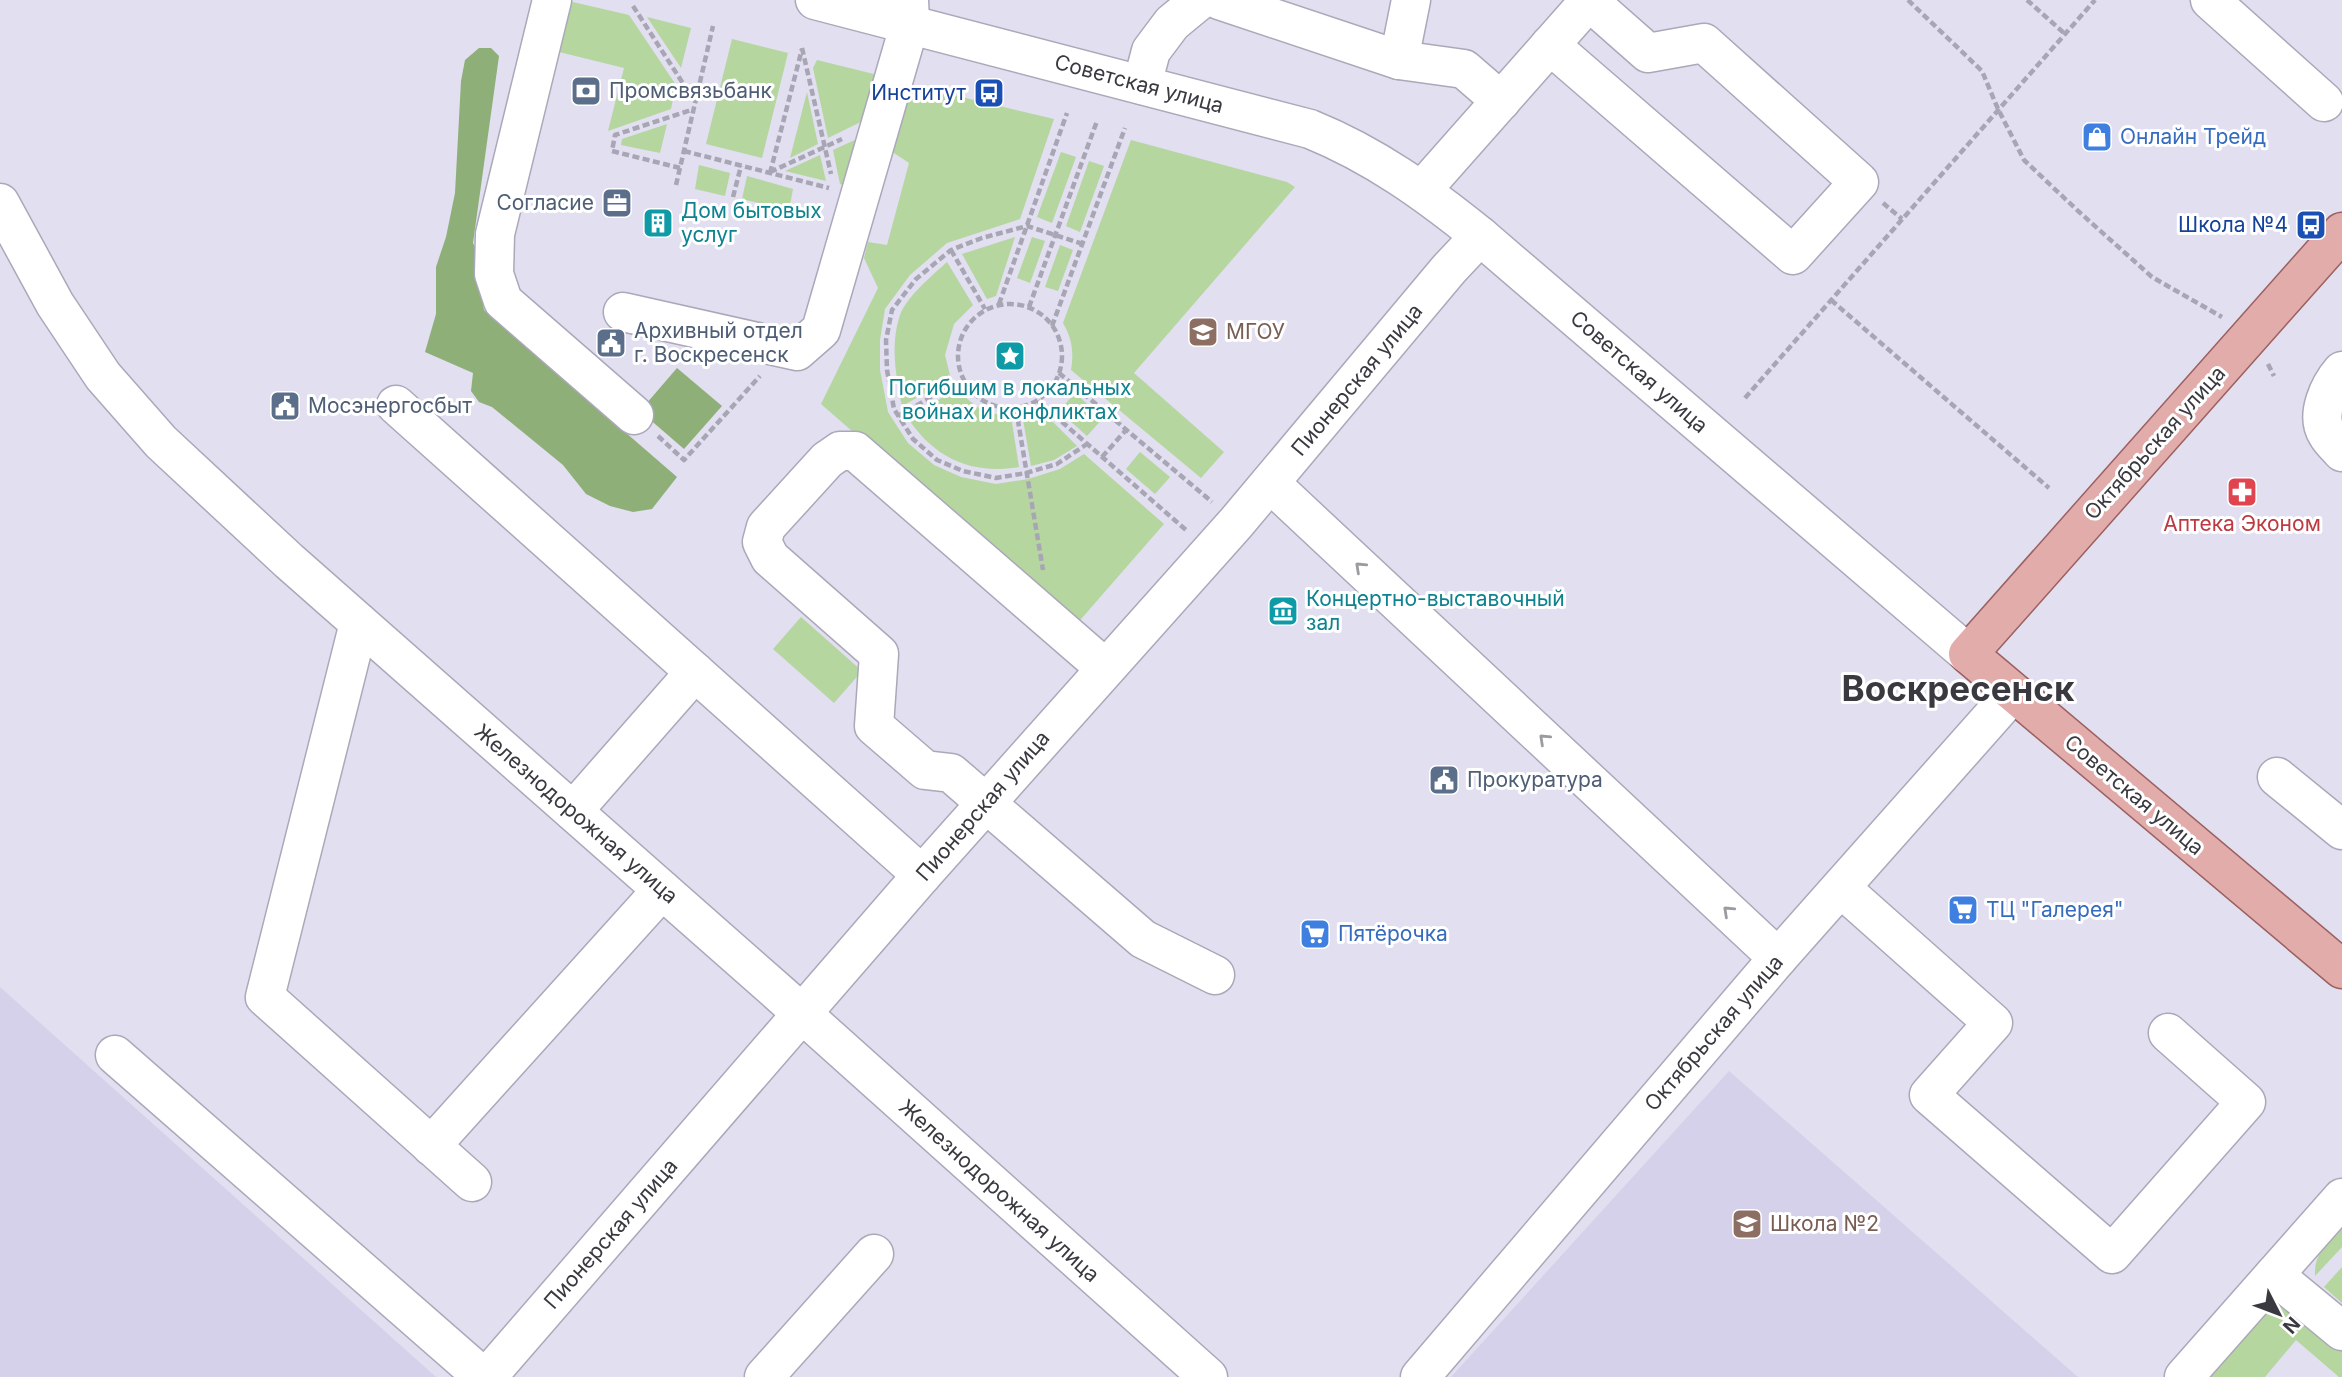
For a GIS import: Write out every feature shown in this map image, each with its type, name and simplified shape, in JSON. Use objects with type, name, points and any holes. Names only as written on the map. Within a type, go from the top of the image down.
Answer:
[{"type":"main road","name":"Октябрьская улица","points":[[1968,654],[2342,232]]},
{"type":"main road","name":"Советская улица","points":[[1968,654],[2342,969]]},
{"type":"street","points":[[552,0],[495,233],[494,275],[503,301],[634,415]]},
{"type":"street","name":"Советская улица","points":[[816,0],[909,12],[1142,85],[1310,129],[1376,160],[1422,190],[1480,236],[1968,654]]},
{"type":"street","points":[[1142,85],[1151,51],[1172,23],[1200,0]]},
{"type":"street","points":[[1219,0],[1399,60],[1464,69],[1501,101]]},
{"type":"street","points":[[1399,60],[1411,0]]},
{"type":"street","points":[[2210,0],[2324,102]]},
{"type":"street","points":[[1422,190],[1501,101],[1550,45],[1589,1],[1648,53],[1704,43],[1859,182],[1793,255],[1550,45]]},
{"type":"street","points":[[623,312],[797,351],[821,330],[882,119],[909,12]]},
{"type":"street","name":"Железнодорожная улица","points":[[0,203],[55,304],[103,376],[161,442],[359,623],[1208,1377]]},
{"type":"street","name":"Пионерская улица","points":[[485,1377],[985,803],[1236,523],[1449,269],[1480,236]]},
{"type":"street","points":[[2342,371],[2333,381],[2322,412],[2325,432],[2342,452]]},
{"type":"street","points":[[396,405],[922,875]]},
{"type":"street","points":[[1105,668],[855,451],[840,451],[827,460],[766,527],[762,542],[769,558],[879,654],[874,726],[925,770],[951,773],[1143,939],[1215,975]]},
{"type":"street","points":[[1270,484],[1778,958]]},
{"type":"street","points":[[359,623],[265,997],[472,1182]]},
{"type":"street","points":[[573,811],[695,672]]},
{"type":"street","name":"Октябрьская улица","points":[[1420,1377],[1778,958],[2013,693]]},
{"type":"street","points":[[2277,777],[2342,830]]},
{"type":"street","points":[[1841,888],[1993,1023],[1929,1095],[2112,1254],[2246,1101],[2168,1033]]},
{"type":"street","points":[[431,1146],[662,890]]},
{"type":"street","points":[[115,1055],[485,1377]]},
{"type":"street","points":[[2184,1377],[2342,1198]]},
{"type":"street","points":[[764,1377],[874,1254]]},
{"type":"street","points":[[2274,1275],[2342,1331]]},
{"type":"path","points":[[1908,0],[1982,71],[2024,160],[2152,276],[2251,334],[2274,376]]},
{"type":"path","points":[[2027,0],[2065,34]]},
{"type":"path","points":[[1745,398],[2095,0]]},
{"type":"path","points":[[633,6],[695,102]]},
{"type":"path","points":[[676,185],[713,26]]},
{"type":"path","points":[[684,151],[741,166],[834,189],[802,48],[770,173]]},
{"type":"path","points":[[680,168],[612,151],[615,135],[694,109]]},
{"type":"path","points":[[999,304],[1067,113]]},
{"type":"path","points":[[770,173],[882,119]]},
{"type":"path","points":[[1029,307],[1097,121]]},
{"type":"path","points":[[1052,326],[1125,128]]},
{"type":"path","points":[[733,198],[741,166]]},
{"type":"path","points":[[1083,244],[1027,226],[982,238],[951,250],[916,279],[892,310],[887,340],[887,370],[894,409],[913,439],[937,460],[963,471],[996,478],[1026,472],[1057,464],[1087,444]]},
{"type":"path","points":[[951,250],[985,309]]},
{"type":"path","points":[[1831,300],[2049,488]]},
{"type":"path","points":[[999,304],[1029,307],[1048,320],[1058,336],[1062,355],[1059,373],[1051,388],[1038,401],[1016,409],[995,407],[975,397],[962,380],[956,354],[964,328],[985,309],[999,304]]},
{"type":"path","points":[[634,415],[684,460],[785,348]]},
{"type":"path","points":[[1059,373],[1236,523]]},
{"type":"path","points":[[898,416],[962,380]]},
{"type":"path","points":[[1038,401],[1211,551]]},
{"type":"path","points":[[1016,409],[1053,623]]},
{"type":"path","points":[[1102,457],[1126,430]]},
{"type":"shaded area","points":[[0,987],[436,1377],[0,1377]]},
{"type":"shaded area","name":"Школа №2","points":[[1729,1071],[2078,1377],[1451,1377]]},
{"type":"green space","points":[[564,0],[629,15],[676,85],[671,109],[608,131],[624,68],[551,50]]},
{"type":"green space","points":[[647,17],[691,28],[681,68]]},
{"type":"green space","points":[[732,39],[788,53],[762,158],[706,144]]},
{"type":"green space","points":[[479,48],[491,48],[499,56],[473,243],[479,266],[484,310],[677,477],[652,509],[633,512],[610,506],[586,494],[563,465],[492,407],[479,402],[471,391],[473,373],[425,352],[436,314],[436,267],[446,237],[455,193],[461,81],[465,60]]},
{"type":"green space","points":[[817,60],[886,77],[875,115],[828,138],[813,68]]},
{"type":"green space","points":[[903,83],[1054,119],[1020,219],[947,243],[910,275],[885,309],[880,340],[880,370],[888,412],[908,443],[934,465],[961,477],[996,484],[1028,479],[1060,469],[1084,454],[1164,524],[1075,626],[821,404],[878,288],[864,258],[868,242],[887,245],[909,163],[885,147]]},
{"type":"green space","points":[[807,92],[818,144],[790,158]]},
{"type":"green space","points":[[667,124],[660,153],[621,145],[622,139]]},
{"type":"green space","points":[[859,138],[846,186],[840,184],[833,150]]},
{"type":"green space","points":[[1131,140],[1287,182],[1295,187],[1134,373],[1224,452],[1201,478],[1071,370],[1072,345],[1063,323]]},
{"type":"green space","points":[[1061,152],[1076,157],[1052,223],[1037,217]]},
{"type":"green space","points":[[820,155],[826,181],[785,171]]},
{"type":"green space","points":[[1089,161],[1104,166],[1080,232],[1066,226]]},
{"type":"green space","points":[[699,165],[730,173],[725,196],[695,189]]},
{"type":"green space","points":[[747,176],[793,189],[789,210],[742,199]]},
{"type":"green space","points":[[1015,237],[996,296],[987,299],[962,254]]},
{"type":"green space","points":[[1032,237],[1045,241],[1030,283],[1017,278]]},
{"type":"green space","points":[[1060,245],[1073,250],[1058,291],[1045,287]]},
{"type":"green space","points":[[947,262],[973,305],[954,324],[945,355],[951,379],[902,406],[895,349],[900,315],[914,293]]},
{"type":"green space","points":[[677,368],[722,406],[684,449],[640,411]]},
{"type":"green space","points":[[958,389],[981,409],[1011,416],[1019,467],[985,468],[955,460],[929,443],[907,417]]},
{"type":"green space","points":[[1075,393],[1103,418],[1087,436],[1059,411]]},
{"type":"green space","points":[[1038,407],[1077,446],[1054,460],[1031,466],[1022,414]]},
{"type":"green space","points":[[1140,452],[1170,477],[1155,494],[1126,469]]},
{"type":"green space","points":[[801,617],[862,671],[834,703],[773,649]]},
{"type":"green space","points":[[2342,1226],[2342,1247],[2315,1276],[2319,1254]]},
{"type":"green space","points":[[2342,1267],[2342,1303],[2324,1287]]},
{"type":"green space","points":[[2288,1306],[2342,1345],[2342,1377],[2296,1340],[2265,1377],[2207,1377],[2267,1311]]},
{"type":"place","name":"Промсвязьбанк","points":[[586,91]]},
{"type":"place","name":"Институт","points":[[989,93]]},
{"type":"place","name":"Онлайн Трейд","points":[[2097,137]]},
{"type":"place","name":"Согласие","points":[[617,203]]},
{"type":"place","name":"Дом бытовых услуг","points":[[658,223]]},
{"type":"place","name":"Школа №4","points":[[2311,225]]},
{"type":"place","name":"МГОУ","points":[[1203,332]]},
{"type":"place","name":"Архивный отдел г. Воскресенск","points":[[611,343]]},
{"type":"place","name":"Погибшим в локальных войнах и конфликтах","points":[[1010,356]]},
{"type":"place","name":"Мосэнергосбыт","points":[[285,406]]},
{"type":"place","name":"Аптека Эконом","points":[[2242,492]]},
{"type":"place","name":"Концертно-выставочный зал","points":[[1283,611]]},
{"type":"place","name":"Прокуратура","points":[[1444,780]]},
{"type":"place","name":"ТЦ \"Галерея\"","points":[[1963,910]]},
{"type":"place","name":"Пятёрочка","points":[[1315,934]]},
{"type":"place","name":"Школа №2","points":[[1747,1224]]},
{"type":"district","name":"Воскресенск","points":[[1958,689]]}]
